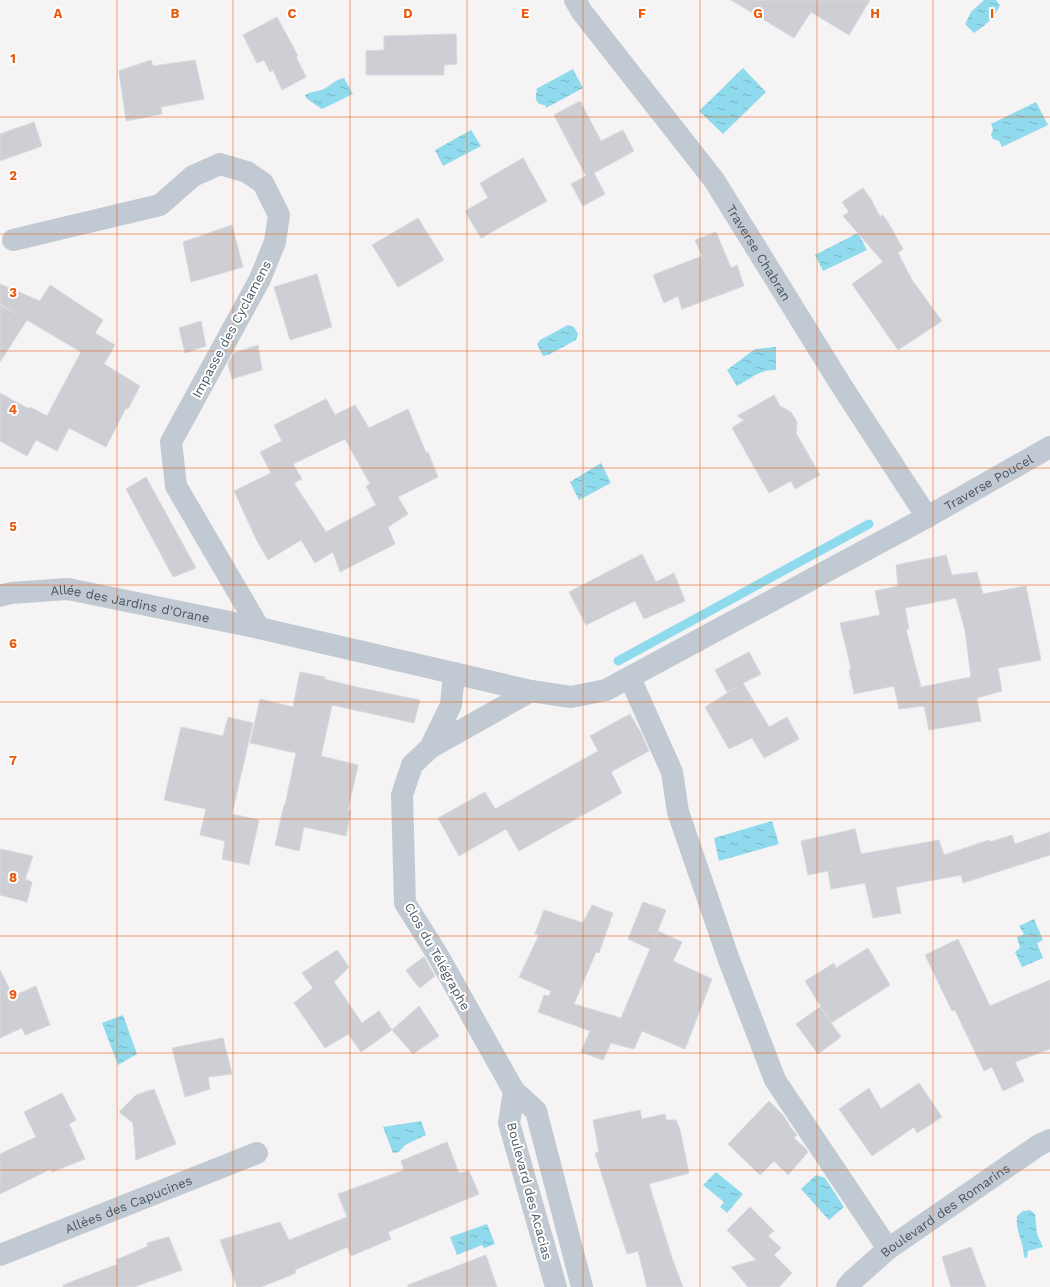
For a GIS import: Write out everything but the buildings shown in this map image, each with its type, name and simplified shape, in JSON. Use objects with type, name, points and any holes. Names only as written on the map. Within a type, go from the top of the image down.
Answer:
[{"type":"street","name":"Traverse Chabran","points":[[575,0],[582,12],[714,180],[842,385],[927,517]]},
{"type":"street","name":"Impasse des Cyclamens","points":[[13,240],[160,204],[193,176],[220,164],[247,172],[263,183],[279,215],[275,242],[260,279],[171,442],[176,486],[259,628]]},
{"type":"street","name":"Traverse Poucel","points":[[630,678],[927,517],[1050,447]]},
{"type":"street","name":"Allée des Jardins d'Orane","points":[[0,596],[11,593],[68,589],[259,628],[531,691],[571,697],[606,690],[630,678]]},
{"type":"street","name":"Clos du Télégraphe","points":[[430,748],[451,705],[454,673]]},
{"type":"street","points":[[630,678],[672,772],[678,812],[729,960],[775,1080],[888,1249]]},
{"type":"street","name":"Clos du Télégraphe","points":[[514,1090],[437,954],[406,903],[402,795],[412,765],[430,748],[531,691]]},
{"type":"street","name":"Boulevard des Acacias","points":[[514,1090],[509,1123],[556,1287]]},
{"type":"street","name":"Boulevard des Acacias","points":[[514,1090],[536,1111],[582,1287]]},
{"type":"street","name":"Boulevard des Romarins","points":[[847,1287],[888,1249],[1050,1140]]},
{"type":"street","name":"Allées des Capucines","points":[[0,1255],[257,1153]]},
{"type":"water","points":[[984,0],[996,0],[1000,5],[989,21],[974,33],[965,24],[971,12]]},
{"type":"water","points":[[743,68],[766,92],[723,134],[699,111]]},
{"type":"water","points":[[573,69],[583,88],[546,108],[545,105],[542,105],[536,101],[536,89]]},
{"type":"water","points":[[344,78],[353,94],[322,109],[307,99],[305,95],[324,89],[337,80]]},
{"type":"water","points":[[1036,102],[1048,125],[1002,147],[999,141],[993,139],[991,135],[993,129],[991,124]]},
{"type":"water","points":[[471,130],[481,146],[443,166],[435,150]]},
{"type":"water","points":[[858,233],[867,250],[823,271],[815,255]]},
{"type":"water","points":[[568,325],[574,327],[578,334],[576,340],[548,355],[543,356],[537,344],[540,340]]},
{"type":"water","points":[[776,347],[776,370],[760,373],[737,386],[727,370],[755,349]]},
{"type":"water","points":[[601,463],[611,483],[579,500],[570,482]]},
{"type":"water","points":[[772,821],[779,844],[719,861],[714,838]]},
{"type":"water","points":[[1034,919],[1043,940],[1037,943],[1043,958],[1022,967],[1015,952],[1020,948],[1017,937],[1024,934],[1019,926]]},
{"type":"water","points":[[123,1015],[137,1054],[118,1065],[102,1023]]},
{"type":"water","points":[[421,1121],[426,1135],[405,1145],[399,1152],[393,1153],[383,1127]]},
{"type":"water","points":[[716,1172],[743,1194],[727,1213],[720,1207],[724,1202],[703,1185]]},
{"type":"water","points":[[816,1175],[825,1178],[844,1207],[829,1220],[801,1189]]},
{"type":"water","points":[[1030,1210],[1035,1214],[1037,1234],[1043,1247],[1028,1251],[1027,1258],[1024,1257],[1023,1247],[1017,1226],[1017,1216],[1023,1211]]},
{"type":"water","points":[[487,1224],[495,1244],[484,1248],[482,1245],[457,1255],[450,1237]]},
{"type":"waterway","points":[[618,661],[869,524]]}]
